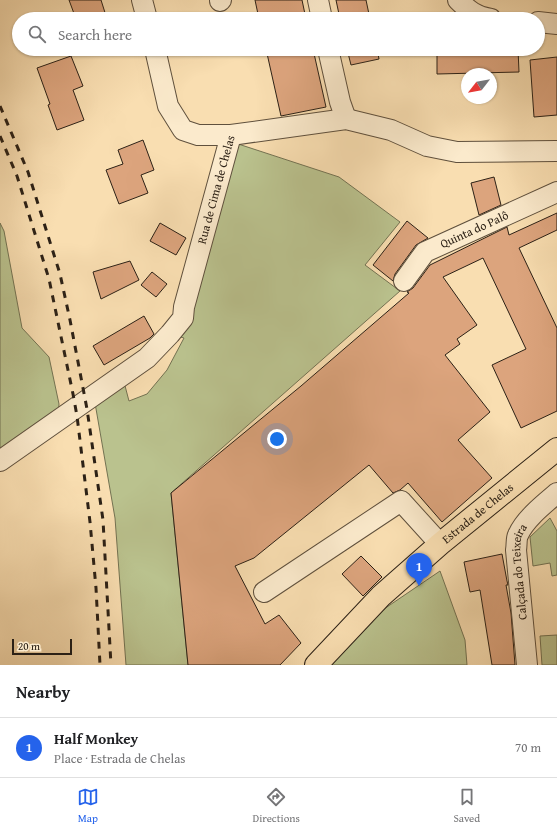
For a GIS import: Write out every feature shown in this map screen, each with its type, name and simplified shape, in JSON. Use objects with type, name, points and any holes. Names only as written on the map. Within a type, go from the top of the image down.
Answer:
[{"type":"main road","name":"Estrada de Chelas","points":[[316,665],[381,596],[440,544],[528,471],[557,449]]},
{"type":"street","points":[[142,0],[145,12]]},
{"type":"street","points":[[318,0],[321,12]]},
{"type":"street","points":[[458,0],[467,10],[471,12]]},
{"type":"street","points":[[545,23],[557,24]]},
{"type":"street","points":[[157,56],[168,106],[183,130],[198,135],[231,135]]},
{"type":"street","points":[[330,56],[340,102],[346,119]]},
{"type":"street","name":"Rua de Cima de Chelas","points":[[0,461],[147,358],[183,318],[184,307],[231,135],[346,119],[391,130],[427,146],[457,152],[557,151]]},
{"type":"street","name":"Quinta do Palô","points":[[404,281],[425,252],[557,192]]},
{"type":"street","name":"Calçada do Teixeira","points":[[527,665],[516,550],[518,536],[524,524],[557,493]]},
{"type":"street","points":[[264,592],[401,501],[440,544]]},
{"type":"green space","points":[[229,141],[339,177],[400,222],[365,265],[400,291],[171,493],[188,665],[126,665],[115,518],[95,403],[124,382],[129,401],[147,394],[167,370],[184,338],[170,334]]},
{"type":"green space","points":[[0,223],[4,231],[22,328],[49,357],[59,404],[58,420],[0,461]]},
{"type":"green space","points":[[550,518],[557,531],[557,575],[552,576],[550,563],[533,566],[530,537]]},
{"type":"green space","points":[[440,571],[465,640],[467,665],[331,665],[384,609]]},
{"type":"green space","points":[[557,635],[557,665],[542,665],[540,636]]},
{"type":"building","points":[[69,0],[101,0],[105,12],[73,12]]},
{"type":"building","points":[[255,0],[302,0],[305,12],[258,12]]},
{"type":"building","points":[[336,0],[366,0],[369,12],[339,12]]},
{"type":"building","points":[[71,56],[83,86],[73,90],[84,120],[57,130],[48,105],[50,104],[37,68]]},
{"type":"building","points":[[268,56],[315,56],[326,107],[281,116]]},
{"type":"building","points":[[349,56],[378,56],[379,59],[351,65]]},
{"type":"building","points":[[437,56],[518,56],[519,72],[497,73],[497,68],[461,68],[461,73],[437,74]]},
{"type":"building","points":[[557,57],[557,115],[534,117],[530,60]]},
{"type":"building","points":[[143,140],[154,170],[141,175],[148,193],[119,204],[106,170],[123,164],[118,150]]},
{"type":"building","points":[[494,177],[501,205],[479,215],[471,183]]},
{"type":"building","points":[[557,213],[557,230],[519,248],[557,328],[557,411],[521,428],[492,365],[526,349],[483,258],[443,277],[477,325],[457,339],[460,344],[445,355],[490,412],[458,440],[492,478],[442,522],[408,483],[400,490],[393,493],[369,465],[254,558],[235,566],[265,624],[279,615],[301,643],[280,665],[188,665],[171,493],[301,386],[409,293],[407,292],[413,288],[430,265],[507,227],[509,235]]},
{"type":"building","points":[[407,221],[428,238],[416,245],[395,274],[393,281],[373,265]]},
{"type":"building","points":[[160,223],[186,238],[176,255],[150,241]]},
{"type":"building","points":[[130,261],[139,280],[101,299],[93,272]]},
{"type":"building","points":[[152,272],[167,284],[156,297],[141,285]]},
{"type":"building","points":[[144,316],[154,334],[150,338],[104,365],[93,346]]},
{"type":"building","points":[[502,554],[508,585],[506,585],[511,613],[515,665],[492,665],[480,590],[470,592],[464,562]]},
{"type":"building","points":[[361,556],[382,577],[363,596],[342,574]]},
{"type":"railway","points":[[0,106],[28,172],[60,274],[70,320],[87,409],[103,520],[111,665]]},
{"type":"railway","points":[[0,136],[17,176],[49,279],[73,394],[90,522],[96,588],[100,665]]},
{"type":"place","name":"Half Monkey","points":[[419,586]]}]
